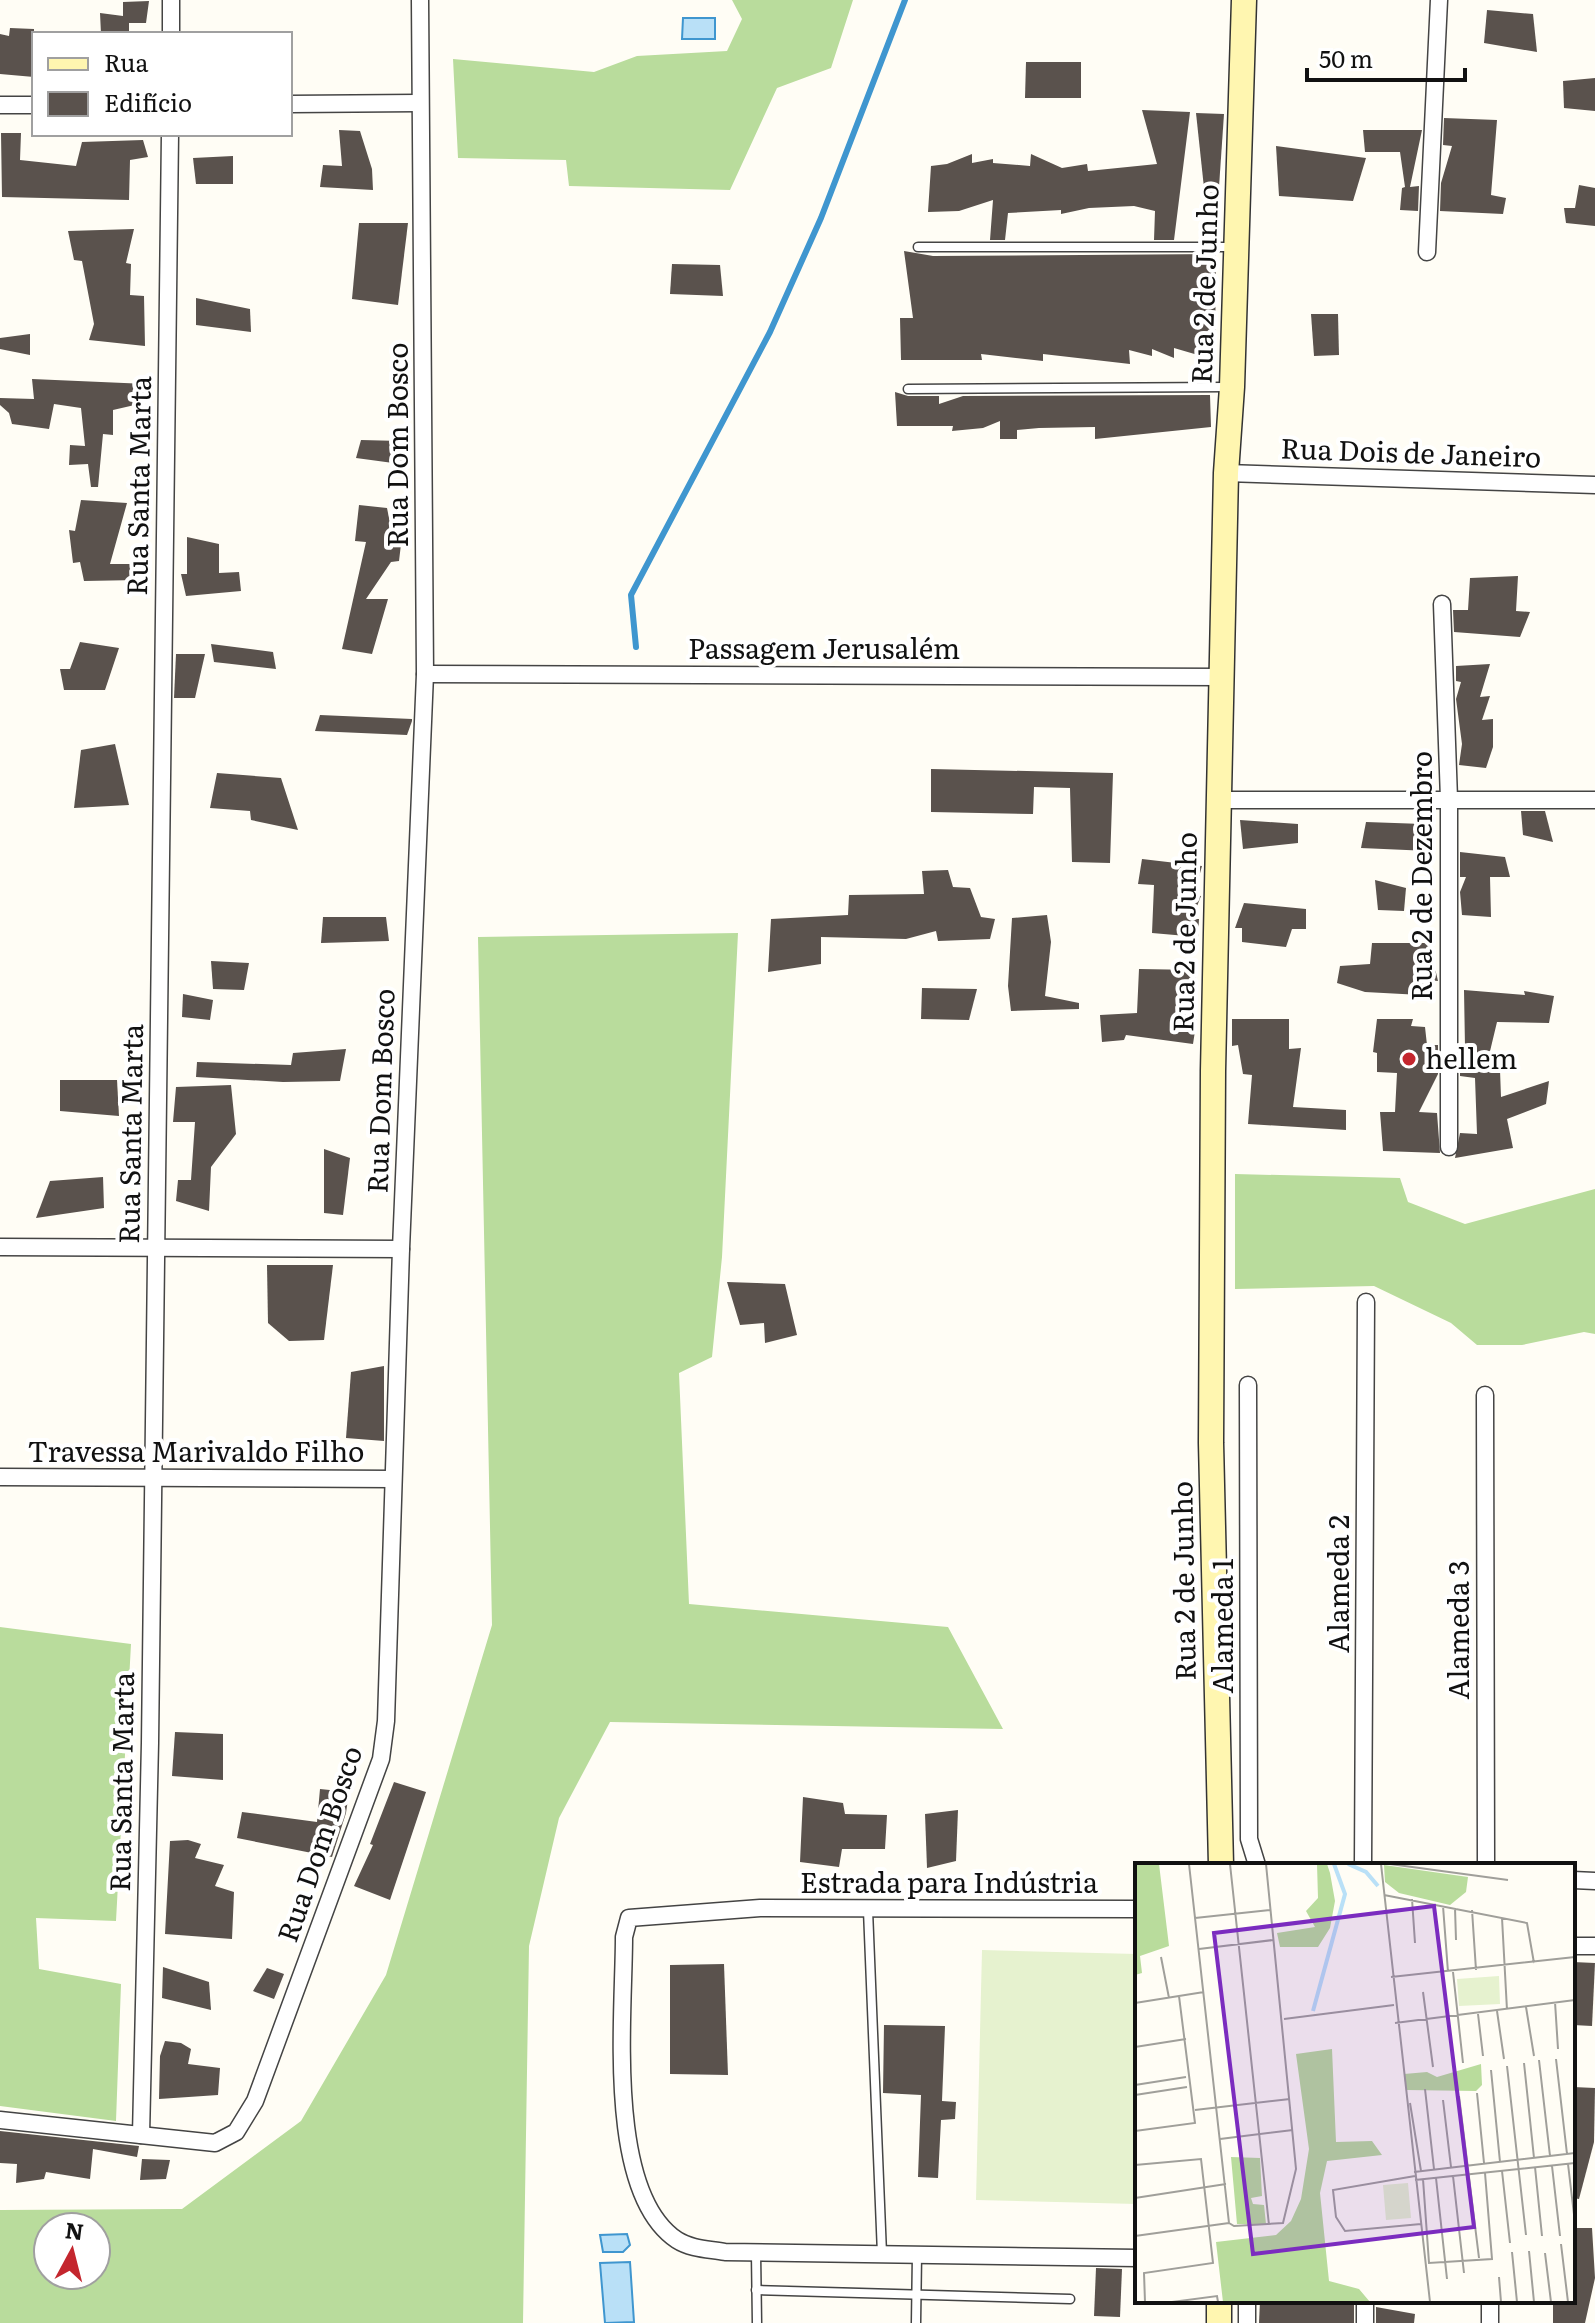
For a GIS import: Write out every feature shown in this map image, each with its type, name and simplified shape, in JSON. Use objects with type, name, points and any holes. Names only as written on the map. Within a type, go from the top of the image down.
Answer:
[{"type":"street","points":[[171,0],[171,32]]},
{"type":"street","name":"Rua Dom Bosco","points":[[141,2135],[215,2143],[236,2132],[255,2101],[381,1759],[386,1721],[401,1249],[425,674],[426,408],[418,103],[420,0]]},
{"type":"street","name":"Rua 2 de Junho","points":[[1221,1863],[1211,1443],[1217,800],[1244,0]]},
{"type":"street","points":[[1427,252],[1439,0]]},
{"type":"street","points":[[292,104],[418,103]]},
{"type":"street","points":[[0,105],[32,105]]},
{"type":"street","name":"Rua Santa Marta","points":[[141,2135],[153,1478],[170,136]]},
{"type":"street","name":"Rua Dois de Janeiro","points":[[1226,473],[1595,485]]},
{"type":"street","name":"Rua 2 de Dezembro","points":[[1442,604],[1449,799],[1449,1147]]},
{"type":"street","name":"Passagem Jerusalém","points":[[425,674],[1222,677]]},
{"type":"street","points":[[1217,800],[1595,800]]},
{"type":"street","points":[[0,1247],[401,1249]]},
{"type":"street","name":"Alameda 2","points":[[1363,1863],[1366,1302]]},
{"type":"street","name":"Alameda 1","points":[[1248,1385],[1249,1839],[1256,1863]]},
{"type":"street","name":"Alameda 3","points":[[1485,1395],[1486,1863]]},
{"type":"street","name":"Travessa Marivaldo Filho","points":[[0,1477],[393,1479]]},
{"type":"street","points":[[1575,1880],[1595,1881]]},
{"type":"street","name":"Estrada para Indústria","points":[[756,2252],[694,2247],[677,2240],[651,2211],[640,2191],[625,2137],[624,1937],[629,1918],[760,1908],[1135,1909]]},
{"type":"street","points":[[0,2120],[141,2135]]},
{"type":"street","points":[[756,2252],[1135,2258]]},
{"type":"lane","points":[[918,247],[1237,247]]},
{"type":"lane","points":[[908,389],[1232,387]]},
{"type":"lane","points":[[868,1910],[882,2254]]},
{"type":"lane","points":[[756,2252],[757,2323]]},
{"type":"lane","points":[[916,2323],[917,2255]]},
{"type":"lane","points":[[756,2290],[1070,2299]]},
{"type":"green space","points":[[732,0],[853,0],[831,68],[777,88],[730,190],[569,186],[566,160],[458,158],[453,59],[594,72],[637,56],[727,51],[742,19]]},
{"type":"green space","points":[[738,933],[722,1257],[712,1357],[679,1373],[689,1604],[948,1627],[1003,1729],[610,1722],[559,1818],[529,1946],[523,2323],[0,2323],[0,2210],[182,2209],[301,2121],[386,1975],[492,1625],[478,937]]},
{"type":"green space","points":[[1235,1174],[1400,1178],[1408,1202],[1465,1224],[1595,1189],[1595,1334],[1584,1332],[1522,1345],[1477,1345],[1451,1323],[1374,1286],[1235,1289]]},
{"type":"green space","points":[[0,1627],[131,1644],[116,1921],[36,1918],[39,1969],[121,1984],[116,2121],[0,2106]]},
{"type":"green space","points":[[982,1950],[1135,1954],[1135,2204],[976,2200]]},
{"type":"water","points":[[683,18],[715,18],[715,39],[682,39]]},
{"type":"water","points":[[627,2234],[630,2245],[623,2252],[603,2252],[600,2235]]},
{"type":"water","points":[[630,2262],[634,2322],[605,2323],[600,2263]]},
{"type":"building","points":[[149,1],[146,23],[129,23],[129,32],[101,32],[100,13],[123,16],[123,2]]},
{"type":"building","points":[[1487,10],[1533,14],[1537,52],[1484,43]]},
{"type":"building","points":[[10,28],[34,29],[32,77],[0,74],[0,34],[9,36]]},
{"type":"building","points":[[1026,62],[1081,62],[1081,98],[1025,98]]},
{"type":"building","points":[[1595,78],[1595,111],[1564,108],[1563,81]]},
{"type":"building","points":[[1142,110],[1190,112],[1174,240],[1154,240],[1155,211],[1134,206],[1089,208],[1061,214],[1061,210],[1008,213],[1005,240],[990,240],[993,200],[959,211],[928,212],[931,166],[947,164],[972,154],[972,163],[993,159],[993,163],[1030,166],[1031,154],[1062,168],[1087,164],[1088,171],[1157,164]]},
{"type":"building","points":[[1196,113],[1224,114],[1217,216],[1207,216]]},
{"type":"building","points":[[1444,118],[1497,120],[1491,195],[1506,198],[1503,214],[1440,211],[1441,183],[1452,146],[1443,145]]},
{"type":"building","points":[[339,130],[360,131],[372,169],[373,190],[320,187],[323,165],[342,166]]},
{"type":"building","points":[[1363,130],[1422,130],[1410,187],[1419,186],[1418,211],[1400,210],[1402,188],[1405,187],[1400,152],[1365,152]]},
{"type":"building","points":[[1,133],[21,133],[20,160],[76,166],[82,142],[143,140],[148,157],[130,160],[129,200],[2,197]]},
{"type":"building","points":[[1276,146],[1366,158],[1353,201],[1279,196]]},
{"type":"building","points":[[233,156],[233,184],[196,184],[193,158]]},
{"type":"building","points":[[1579,185],[1595,188],[1595,226],[1566,223],[1564,208],[1575,208]]},
{"type":"building","points":[[359,223],[408,223],[398,305],[352,299]]},
{"type":"building","points":[[134,229],[126,263],[131,264],[130,295],[144,296],[145,346],[89,340],[94,324],[82,261],[74,260],[68,231]]},
{"type":"building","points":[[904,251],[933,256],[1216,254],[1215,360],[1174,348],[1174,358],[1152,349],[1152,356],[1129,350],[1130,364],[1043,354],[1043,361],[981,354],[982,360],[901,360],[900,318],[913,318]]},
{"type":"building","points":[[672,264],[720,265],[723,296],[670,294]]},
{"type":"building","points":[[196,298],[250,309],[251,332],[196,325]]},
{"type":"building","points":[[1311,314],[1338,314],[1339,355],[1314,356]]},
{"type":"building","points":[[30,334],[30,355],[0,349],[0,338]]},
{"type":"building","points":[[32,379],[147,384],[139,404],[113,410],[113,435],[103,434],[98,487],[91,487],[88,464],[69,465],[70,445],[85,446],[81,408],[54,404],[49,429],[12,424],[9,413],[0,405],[0,398],[34,399]]},
{"type":"building","points":[[895,392],[908,396],[939,396],[939,404],[963,396],[1210,395],[1211,427],[1095,439],[1095,427],[1039,428],[1017,430],[1017,439],[1000,439],[1000,421],[983,428],[952,431],[953,426],[897,426]]},
{"type":"building","points":[[361,440],[401,441],[408,465],[356,458]]},
{"type":"building","points":[[81,500],[127,503],[110,564],[139,564],[138,580],[84,581],[80,562],[73,563],[69,530],[75,531]]},
{"type":"building","points":[[359,505],[387,508],[391,528],[402,536],[399,561],[391,562],[366,599],[388,599],[372,654],[342,649],[366,542],[355,541]]},
{"type":"building","points":[[187,537],[219,544],[219,573],[239,572],[241,591],[186,596],[181,574],[187,574]]},
{"type":"building","points":[[1518,576],[1516,611],[1530,612],[1520,637],[1454,632],[1453,610],[1468,610],[1470,578]]},
{"type":"building","points":[[80,642],[119,648],[105,690],[64,690],[60,669],[70,669]]},
{"type":"building","points":[[211,644],[273,652],[276,669],[214,662]]},
{"type":"building","points":[[176,654],[205,654],[195,698],[174,698]]},
{"type":"building","points":[[1490,664],[1480,697],[1490,696],[1482,720],[1493,719],[1493,747],[1486,768],[1459,765],[1462,744],[1456,699],[1461,682],[1456,681],[1456,666]]},
{"type":"building","points":[[320,715],[412,721],[407,735],[315,731]]},
{"type":"building","points":[[115,744],[129,805],[74,808],[81,750]]},
{"type":"building","points":[[931,769],[1113,773],[1110,863],[1072,862],[1070,788],[1034,787],[1033,814],[931,812]]},
{"type":"building","points":[[217,773],[281,778],[298,830],[251,820],[250,811],[210,808]]},
{"type":"building","points":[[1521,811],[1545,811],[1553,842],[1523,835]]},
{"type":"building","points":[[1240,820],[1298,824],[1298,843],[1243,849]]},
{"type":"building","points":[[1366,822],[1423,824],[1429,851],[1361,848]]},
{"type":"building","points":[[1460,852],[1505,857],[1510,877],[1490,877],[1491,917],[1462,915],[1460,892],[1466,877],[1460,877]]},
{"type":"building","points":[[1142,859],[1202,866],[1194,895],[1201,896],[1192,919],[1199,919],[1198,937],[1152,933],[1154,885],[1138,884]]},
{"type":"building","points":[[948,870],[953,887],[970,888],[981,917],[995,919],[990,939],[938,941],[936,931],[906,939],[821,937],[821,964],[768,972],[771,919],[848,915],[849,895],[924,894],[922,871]]},
{"type":"building","points":[[1375,880],[1406,888],[1404,911],[1378,910]]},
{"type":"building","points":[[1244,903],[1306,909],[1306,929],[1292,929],[1286,947],[1242,942],[1242,928],[1235,928]]},
{"type":"building","points":[[1047,915],[1051,942],[1045,996],[1079,1003],[1079,1009],[1011,1011],[1008,986],[1012,918]]},
{"type":"building","points":[[323,917],[386,917],[389,941],[321,943]]},
{"type":"building","points":[[1372,943],[1429,943],[1438,981],[1426,980],[1421,995],[1365,992],[1337,983],[1340,966],[1370,964]]},
{"type":"building","points":[[211,961],[249,963],[244,990],[213,989]]},
{"type":"building","points":[[1139,969],[1197,970],[1190,1017],[1197,1018],[1193,1044],[1126,1035],[1124,1040],[1102,1042],[1100,1015],[1137,1013]]},
{"type":"building","points":[[922,988],[977,989],[969,1020],[921,1019]]},
{"type":"building","points":[[1464,990],[1525,995],[1524,991],[1554,996],[1549,1023],[1497,1022],[1486,1068],[1500,1070],[1501,1097],[1549,1081],[1546,1104],[1507,1119],[1513,1148],[1455,1158],[1460,1133],[1477,1134],[1475,1078],[1460,1076],[1460,1046],[1465,1047]]},
{"type":"building","points":[[183,994],[213,1000],[210,1020],[182,1017]]},
{"type":"building","points":[[1232,1019],[1289,1019],[1289,1049],[1301,1048],[1293,1107],[1346,1110],[1346,1130],[1248,1124],[1252,1075],[1243,1074],[1238,1045],[1232,1046]]},
{"type":"building","points":[[1377,1019],[1413,1019],[1411,1026],[1425,1027],[1427,1045],[1438,1045],[1438,1074],[1419,1112],[1437,1113],[1440,1153],[1383,1151],[1380,1112],[1395,1112],[1397,1073],[1377,1072],[1377,1053],[1373,1052]]},
{"type":"building","points":[[346,1049],[340,1081],[283,1082],[196,1077],[197,1062],[291,1065],[293,1053]]},
{"type":"building","points":[[60,1080],[117,1080],[119,1116],[60,1111]]},
{"type":"building","points":[[231,1085],[236,1134],[211,1167],[209,1211],[176,1201],[178,1180],[191,1180],[195,1122],[173,1122],[176,1087]]},
{"type":"building","points":[[324,1149],[350,1158],[343,1215],[324,1213]]},
{"type":"building","points":[[103,1177],[104,1208],[36,1218],[50,1181]]},
{"type":"building","points":[[267,1265],[333,1265],[324,1340],[289,1341],[268,1323]]},
{"type":"building","points":[[727,1282],[785,1284],[797,1335],[765,1343],[764,1323],[740,1325]]},
{"type":"building","points":[[384,1366],[384,1441],[346,1438],[351,1372]]},
{"type":"building","points":[[175,1732],[223,1734],[223,1780],[172,1776]]},
{"type":"building","points":[[394,1782],[426,1792],[390,1900],[354,1886],[373,1845],[370,1844]]},
{"type":"building","points":[[320,1789],[349,1792],[346,1813],[332,1857],[237,1838],[242,1812],[317,1822]]},
{"type":"building","points":[[803,1797],[843,1803],[845,1814],[887,1815],[885,1849],[842,1849],[839,1867],[800,1862]]},
{"type":"building","points":[[958,1810],[956,1861],[927,1868],[925,1814]]},
{"type":"building","points":[[188,1840],[201,1844],[195,1858],[224,1865],[215,1886],[234,1892],[232,1939],[165,1934],[170,1841]]},
{"type":"building","points":[[1575,1962],[1595,1963],[1592,2026],[1575,2025]]},
{"type":"building","points":[[724,1964],[728,2075],[670,2074],[670,1965]]},
{"type":"building","points":[[163,1967],[209,1982],[211,2010],[162,1998]]},
{"type":"building","points":[[267,1968],[284,1974],[274,1999],[253,1991]]},
{"type":"building","points":[[884,2025],[945,2026],[942,2101],[956,2102],[955,2119],[941,2120],[938,2178],[918,2177],[921,2095],[883,2093]]},
{"type":"building","points":[[165,2041],[181,2043],[191,2049],[188,2064],[220,2068],[218,2095],[159,2099],[160,2056]]},
{"type":"building","points":[[1575,2087],[1595,2088],[1594,2142],[1579,2199],[1575,2198]]},
{"type":"building","points":[[0,2131],[139,2146],[137,2157],[93,2149],[90,2179],[46,2172],[44,2179],[16,2183],[17,2164],[0,2163]]},
{"type":"building","points":[[142,2159],[170,2160],[166,2179],[140,2180]]},
{"type":"building","points":[[1575,2228],[1592,2228],[1595,2278],[1585,2323],[1553,2323],[1553,2303],[1575,2303]]},
{"type":"building","points":[[1096,2268],[1122,2269],[1120,2317],[1094,2316]]},
{"type":"building","points":[[1260,2303],[1354,2303],[1354,2323],[1259,2323]]},
{"type":"building","points":[[1376,2307],[1415,2314],[1414,2323],[1376,2323]]},
{"type":"waterway","points":[[636,647],[631,595],[770,332],[821,218],[905,0]]},
{"type":"place","name":"hellem","points":[[1409,1059]]}]
